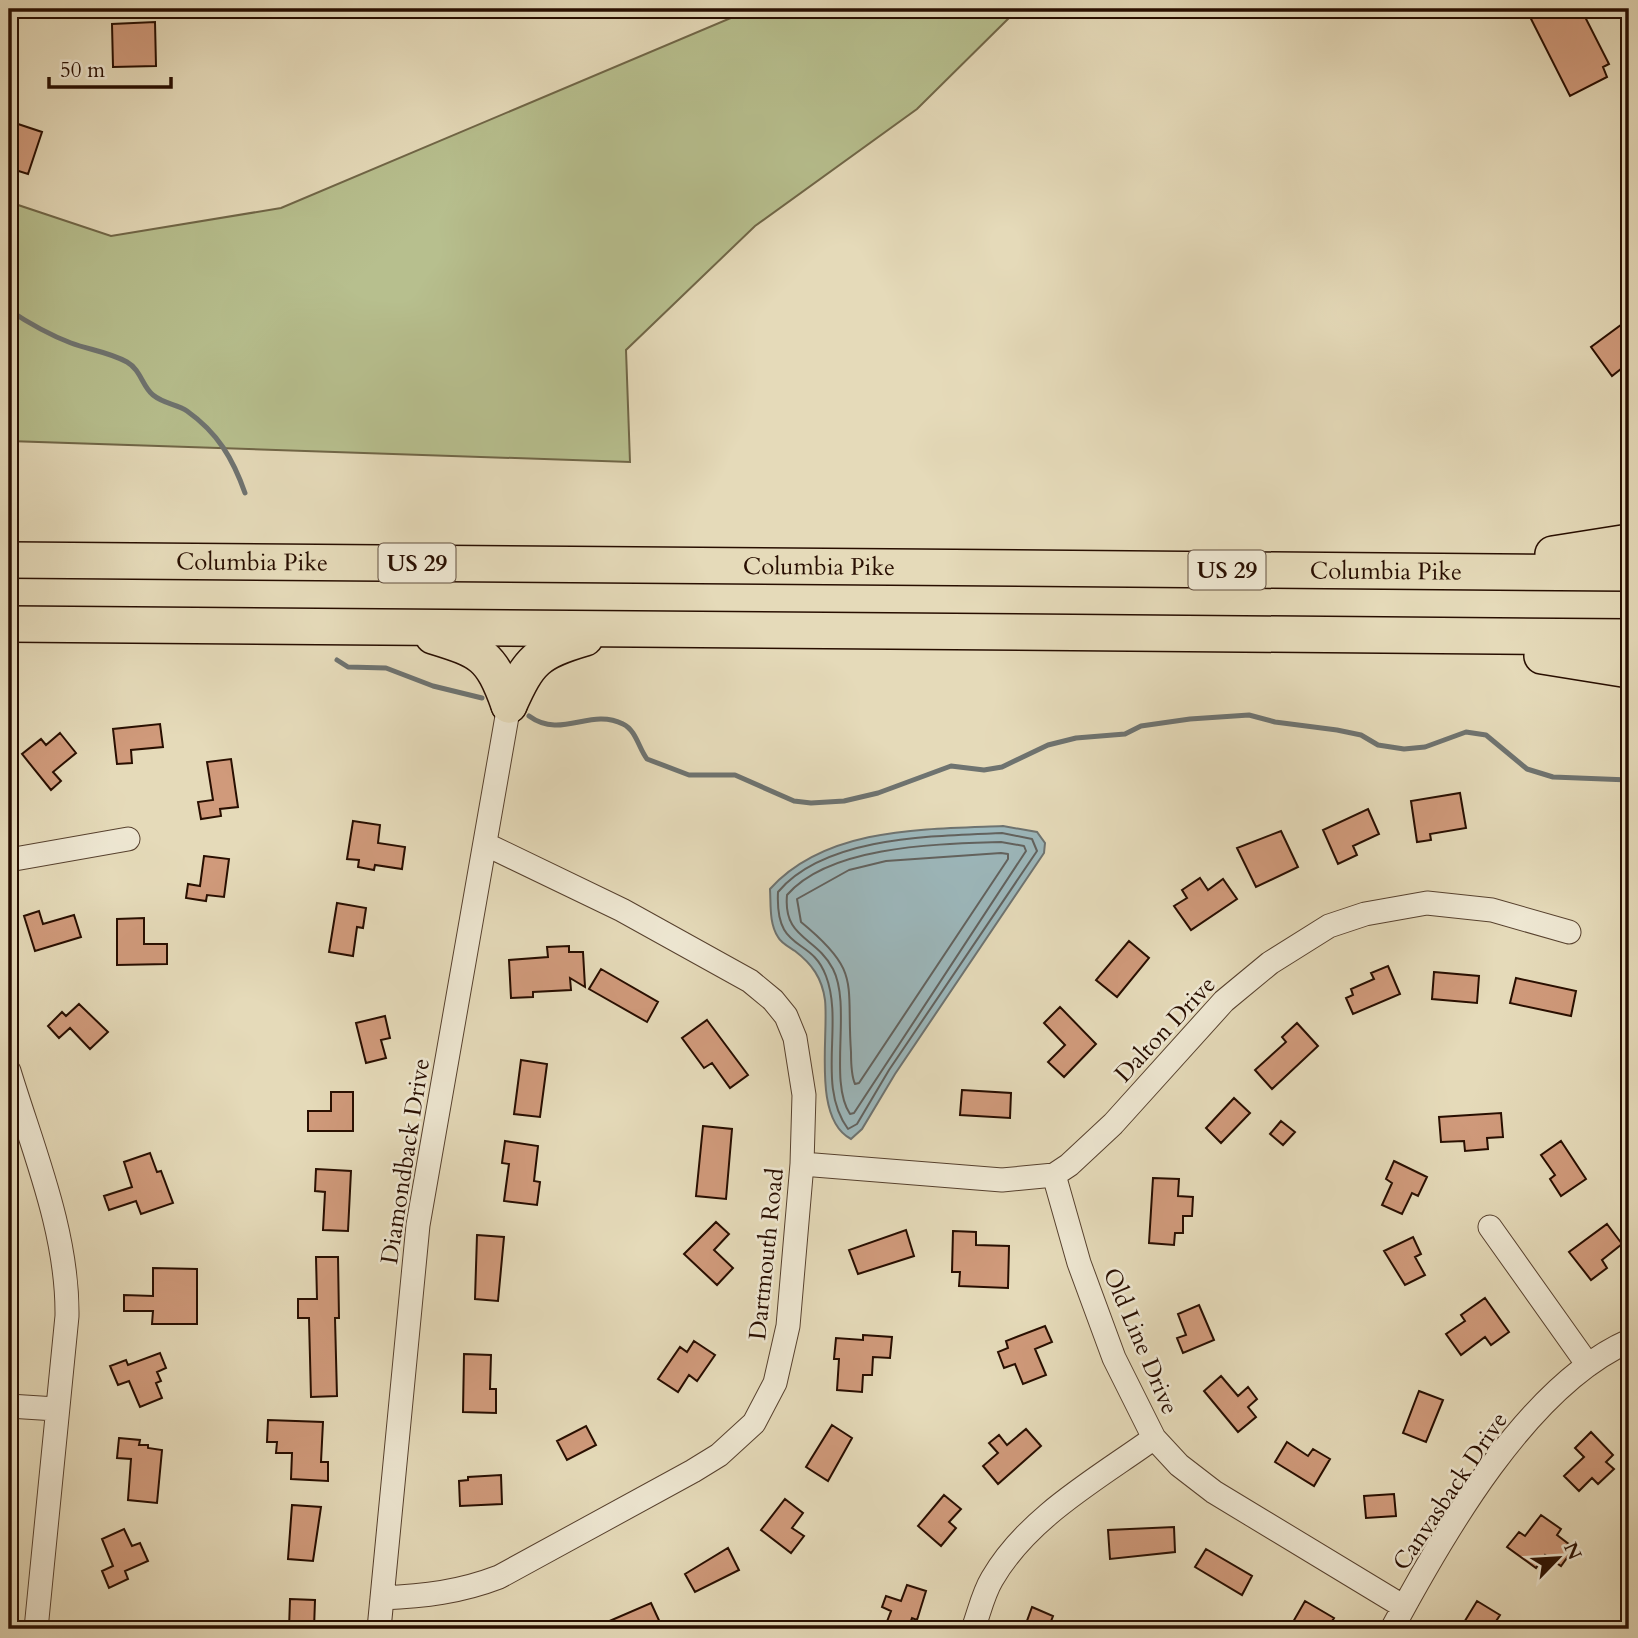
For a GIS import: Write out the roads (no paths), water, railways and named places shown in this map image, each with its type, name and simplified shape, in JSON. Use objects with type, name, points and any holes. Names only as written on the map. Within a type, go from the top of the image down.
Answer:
[{"type":"highway","points":[[1295,570],[1559,554],[1629,542]]},
{"type":"highway","name":"Columbia Pike","points":[[9,559],[1629,573]]},
{"type":"highway","points":[[9,624],[1629,637]]},
{"type":"highway","points":[[403,627],[471,647],[481,654],[499,677],[509,705]]},
{"type":"highway","points":[[509,705],[535,658],[557,646],[614,629]]},
{"type":"highway","points":[[1210,634],[1545,656],[1629,670]]},
{"type":"street","name":"Diamondback Drive","points":[[379,1629],[418,1225],[509,705]]},
{"type":"street","points":[[9,860],[128,839]]},
{"type":"street","name":"Dartmouth Road","points":[[382,1598],[438,1595],[467,1590],[499,1577],[693,1471],[719,1455],[746,1431],[767,1402],[782,1358],[802,1164],[804,1095],[799,1056],[786,1016],[773,1000],[750,981],[654,927],[485,844]]},
{"type":"street","name":"Dalton Drive","points":[[1054,1175],[1069,1165],[1113,1124],[1239,988],[1299,943],[1329,926],[1365,914],[1427,903],[1492,910],[1569,932]]},
{"type":"street","points":[[9,1071],[55,1223],[67,1279],[67,1316],[36,1629]]},
{"type":"street","points":[[802,1164],[1002,1180],[1054,1175]]},
{"type":"street","name":"Old Line Drive","points":[[1054,1175],[1079,1263],[1114,1357],[1154,1438],[1179,1465],[1214,1492],[1404,1606]]},
{"type":"street","points":[[1490,1227],[1588,1365]]},
{"type":"street","name":"Canvasback Drive","points":[[1392,1629],[1497,1459],[1522,1427],[1588,1365],[1629,1341]]},
{"type":"street","points":[[9,1406],[56,1409]]},
{"type":"street","points":[[972,1629],[990,1581],[1020,1542],[1065,1502],[1154,1438]]},
{"type":"water","points":[[1003,826],[1037,832],[1045,843],[1044,853],[895,1074],[862,1129],[851,1139],[839,1129],[831,1114],[827,1096],[826,1015],[821,985],[806,961],[783,943],[775,932],[770,889],[793,869],[819,853],[848,843],[878,835],[910,831]]},
{"type":"waterway","points":[[9,310],[55,336],[132,365],[153,395],[187,411],[216,438],[230,458],[245,493]]},
{"type":"waterway","points":[[337,660],[348,667],[386,668],[433,686],[482,698]]},
{"type":"waterway","points":[[529,716],[541,723],[553,725],[611,720],[623,724],[631,731],[647,759],[689,775],[735,775],[794,801],[811,803],[844,801],[878,793],[951,766],[984,770],[1002,767],[1048,745],[1076,738],[1125,734],[1141,726],[1190,719],[1249,715],[1275,722],[1361,735],[1378,745],[1404,749],[1425,747],[1466,732],[1486,735],[1527,769],[1553,777],[1629,780]]}]
